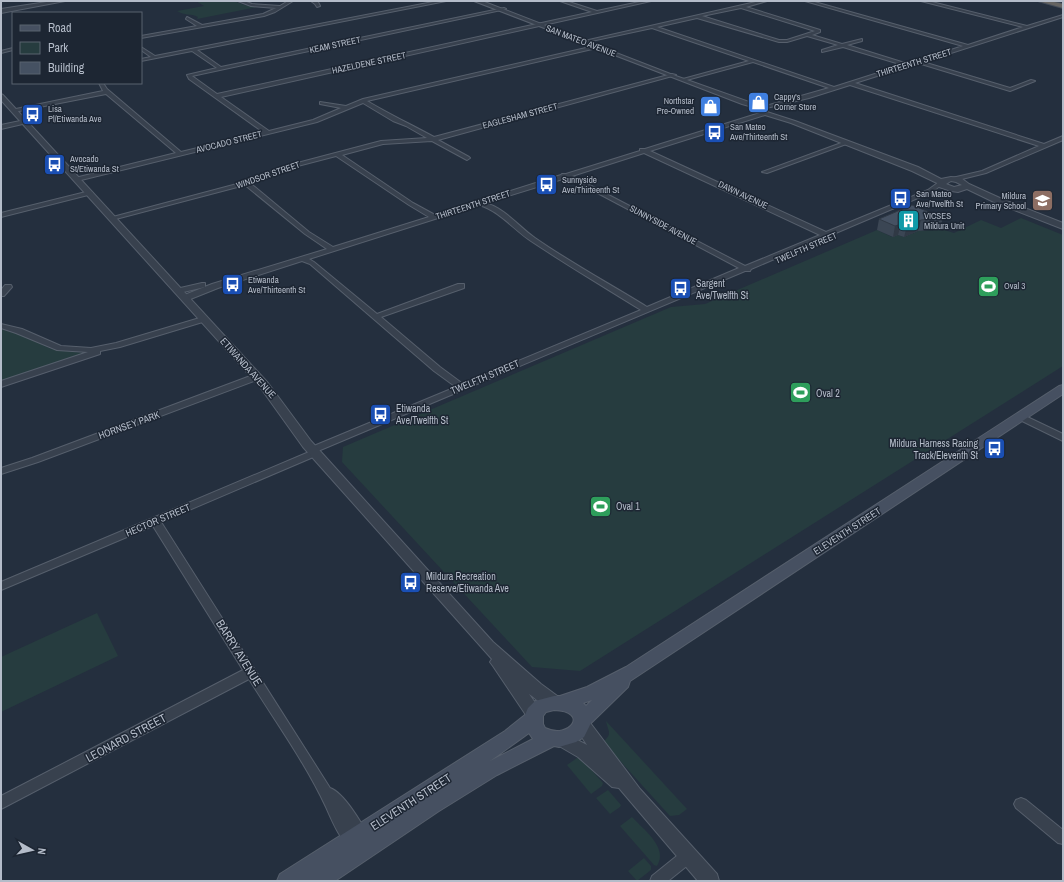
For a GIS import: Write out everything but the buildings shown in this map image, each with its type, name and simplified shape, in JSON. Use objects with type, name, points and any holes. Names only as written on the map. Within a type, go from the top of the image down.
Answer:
[{"type":"highway","points":[[1042,1],[1063,6]]},
{"type":"main road","name":"ELEVENTH STREET","points":[[557,703],[592,693],[632,672],[1063,390]]},
{"type":"main road","name":"ELEVENTH STREET","points":[[582,723],[632,672]]},
{"type":"main road","points":[[557,703],[574,706],[582,715],[582,723],[579,732],[574,736],[556,738],[540,735],[536,731],[533,716],[542,706],[557,703]]},
{"type":"main road","name":"ELEVENTH STREET","points":[[317,881],[358,842],[511,736],[533,716]]},
{"type":"main road","name":"ELEVENTH STREET","points":[[287,881],[482,773],[556,738]]},
{"type":"street","points":[[1,11],[62,1]]},
{"type":"street","points":[[240,1],[251,5],[280,7]]},
{"type":"street","points":[[142,37],[264,15],[291,1]]},
{"type":"street","points":[[313,1],[317,3],[318,6]]},
{"type":"street","points":[[142,60],[444,1]]},
{"type":"street","name":"SAN MATEO AVENUE","points":[[477,1],[503,10]]},
{"type":"street","name":"SAN MATEO AVENUE","points":[[480,1],[946,181]]},
{"type":"street","points":[[562,1],[595,13]]},
{"type":"street","name":"HAZELDENE STREET","points":[[217,96],[649,1]]},
{"type":"street","name":"AVOCADO STREET","points":[[76,179],[323,118],[363,101],[574,51],[604,37],[765,1]]},
{"type":"street","points":[[807,1],[972,46]]},
{"type":"street","points":[[814,1],[972,46]]},
{"type":"street","points":[[923,1],[1031,27]]},
{"type":"street","points":[[930,1],[1031,27]]},
{"type":"street","points":[[696,16],[775,40],[787,41],[819,31],[740,6]]},
{"type":"street","name":"KEAM STREET","points":[[217,96],[190,78],[189,75],[503,10]]},
{"type":"street","name":"THIRTEENTH STREET","points":[[182,294],[215,286],[327,249],[568,175],[1063,16]]},
{"type":"street","points":[[187,18],[201,26]]},
{"type":"street","name":"THIRTEENTH STREET","points":[[1031,27],[1063,19]]},
{"type":"street","points":[[651,26],[834,89]]},
{"type":"street","points":[[808,35],[908,66]]},
{"type":"street","points":[[824,51],[860,40]]},
{"type":"street","points":[[142,49],[154,57]]},
{"type":"street","points":[[1,52],[12,50]]},
{"type":"street","points":[[192,50],[220,68]]},
{"type":"street","points":[[685,80],[753,61]]},
{"type":"street","points":[[920,62],[1010,90],[1033,81]]},
{"type":"street","name":"EAGLESHAM STREET","points":[[389,141],[434,139],[671,75]]},
{"type":"street","points":[[853,83],[1042,147]]},
{"type":"street","points":[[102,84],[108,92],[180,154]]},
{"type":"street","name":"THIRTEENTH STREET","points":[[764,111],[834,89]]},
{"type":"street","points":[[15,111],[108,92]]},
{"type":"street","name":"ETIWANDA AVENUE","points":[[1,96],[256,377],[277,402],[296,430],[314,452],[488,646],[535,689],[557,703]]},
{"type":"street","points":[[217,96],[267,132]]},
{"type":"street","points":[[363,101],[467,158]]},
{"type":"street","points":[[322,103],[347,108]]},
{"type":"street","points":[[1,126],[24,121]]},
{"type":"street","name":"TWELFTH STREET","points":[[829,236],[930,191],[946,181],[984,172],[1042,147],[1060,142],[1063,138]]},
{"type":"street","name":"WINDSOR STREET","points":[[113,219],[246,183],[285,168],[389,141]]},
{"type":"street","points":[[765,172],[846,143]]},
{"type":"street","name":"DAWN AVENUE","points":[[646,150],[829,236]]},
{"type":"street","points":[[337,154],[430,217]]},
{"type":"street","name":"TWELFTH STREET","points":[[966,185],[984,172]]},
{"type":"street","name":"SUNNYSIDE AVENUE","points":[[568,175],[748,270]]},
{"type":"street","points":[[946,181],[966,185],[999,201],[1063,226]]},
{"type":"street","points":[[946,181],[954,189],[999,201]]},
{"type":"street","points":[[246,183],[327,249]]},
{"type":"street","points":[[954,189],[964,188],[966,185]]},
{"type":"street","name":"TWELFTH STREET","points":[[314,452],[459,388],[645,309],[690,296],[829,236],[934,194],[954,189]]},
{"type":"street","points":[[1,215],[90,193]]},
{"type":"street","points":[[481,202],[512,222],[532,239],[645,309]]},
{"type":"street","points":[[306,257],[459,388]]},
{"type":"street","points":[[376,317],[461,286]]},
{"type":"street","points":[[1,294],[8,287]]},
{"type":"street","points":[[1,384],[202,317]]},
{"type":"street","points":[[1,326],[25,333],[60,348],[91,350],[117,345]]},
{"type":"street","name":"HORNSEY PARK","points":[[1,471],[256,377]]},
{"type":"street","points":[[1023,416],[1063,437]]},
{"type":"street","name":"HECTOR STREET","points":[[1,586],[156,521],[314,452]]},
{"type":"street","name":"BARRY AVENUE","points":[[156,521],[322,785],[338,820],[358,842]]},
{"type":"street","name":"ETIWANDA AVENUE","points":[[488,646],[533,716]]},
{"type":"street","name":"LEONARD STREET","points":[[1,803],[251,672]]},
{"type":"street","points":[[582,723],[634,795],[710,881]]},
{"type":"street","points":[[556,738],[584,752],[634,795]]},
{"type":"street","points":[[1021,804],[1063,838]]},
{"type":"street","points":[[657,881],[688,856]]},
{"type":"green space","points":[[196,1],[234,1],[244,5],[257,7],[197,19],[198,17],[177,11],[204,6]]},
{"type":"green space","points":[[1021,218],[1063,235],[1063,366],[580,671],[532,667],[342,462],[343,447],[671,307],[705,304],[877,230],[892,237],[898,235],[904,237],[918,231],[929,230],[935,227],[954,233],[981,220],[1001,228]]},
{"type":"green space","points":[[1,329],[22,335],[51,349],[83,353],[1,381]]},
{"type":"green space","points":[[97,613],[118,656],[1,712],[1,657]]},
{"type":"green space","points":[[606,721],[687,809],[679,815],[670,816],[603,742],[609,734]]},
{"type":"green space","points":[[577,758],[581,758],[603,783],[602,786],[591,794],[567,765]]},
{"type":"green space","points":[[608,790],[621,805],[610,814],[596,798]]},
{"type":"green space","points":[[632,817],[648,833],[657,846],[660,852],[660,859],[657,866],[654,865],[620,826]]},
{"type":"green space","points":[[644,858],[651,866],[651,870],[637,881],[628,871]]},
{"type":"place","name":"Cappy's Corner Store","points":[[759,102]]},
{"type":"place","name":"Northstar Pre-Owned","points":[[710,106]]},
{"type":"place","name":"Lisa Pl/Etiwanda Ave","points":[[33,114]]},
{"type":"place","name":"San Mateo Ave/Thirteenth St","points":[[714,132]]},
{"type":"place","name":"Avocado St/Etiwanda St","points":[[54,164]]},
{"type":"place","name":"Sunnyside Ave/Thirteenth St","points":[[546,185]]},
{"type":"place","name":"San Mateo Ave/Twelfth St","points":[[901,199]]},
{"type":"place","name":"Mildura Primary School","points":[[1042,201]]},
{"type":"place","name":"VICSES Mildura Unit","points":[[909,221]]},
{"type":"place","name":"Etiwanda Ave/Thirteenth St","points":[[233,285]]},
{"type":"place","name":"Oval 3","points":[[989,286]]},
{"type":"place","name":"Sargent Ave/Twelfth St","points":[[680,289]]},
{"type":"place","name":"Oval 2","points":[[801,393]]},
{"type":"place","name":"Etiwanda Ave/Twelfth St","points":[[380,414]]},
{"type":"place","name":"Mildura Harness Racing Track/Eleventh St","points":[[994,449]]},
{"type":"place","name":"Oval 1","points":[[600,506]]},
{"type":"place","name":"Mildura Recreation Reserve/Etiwanda Ave","points":[[411,582]]}]
